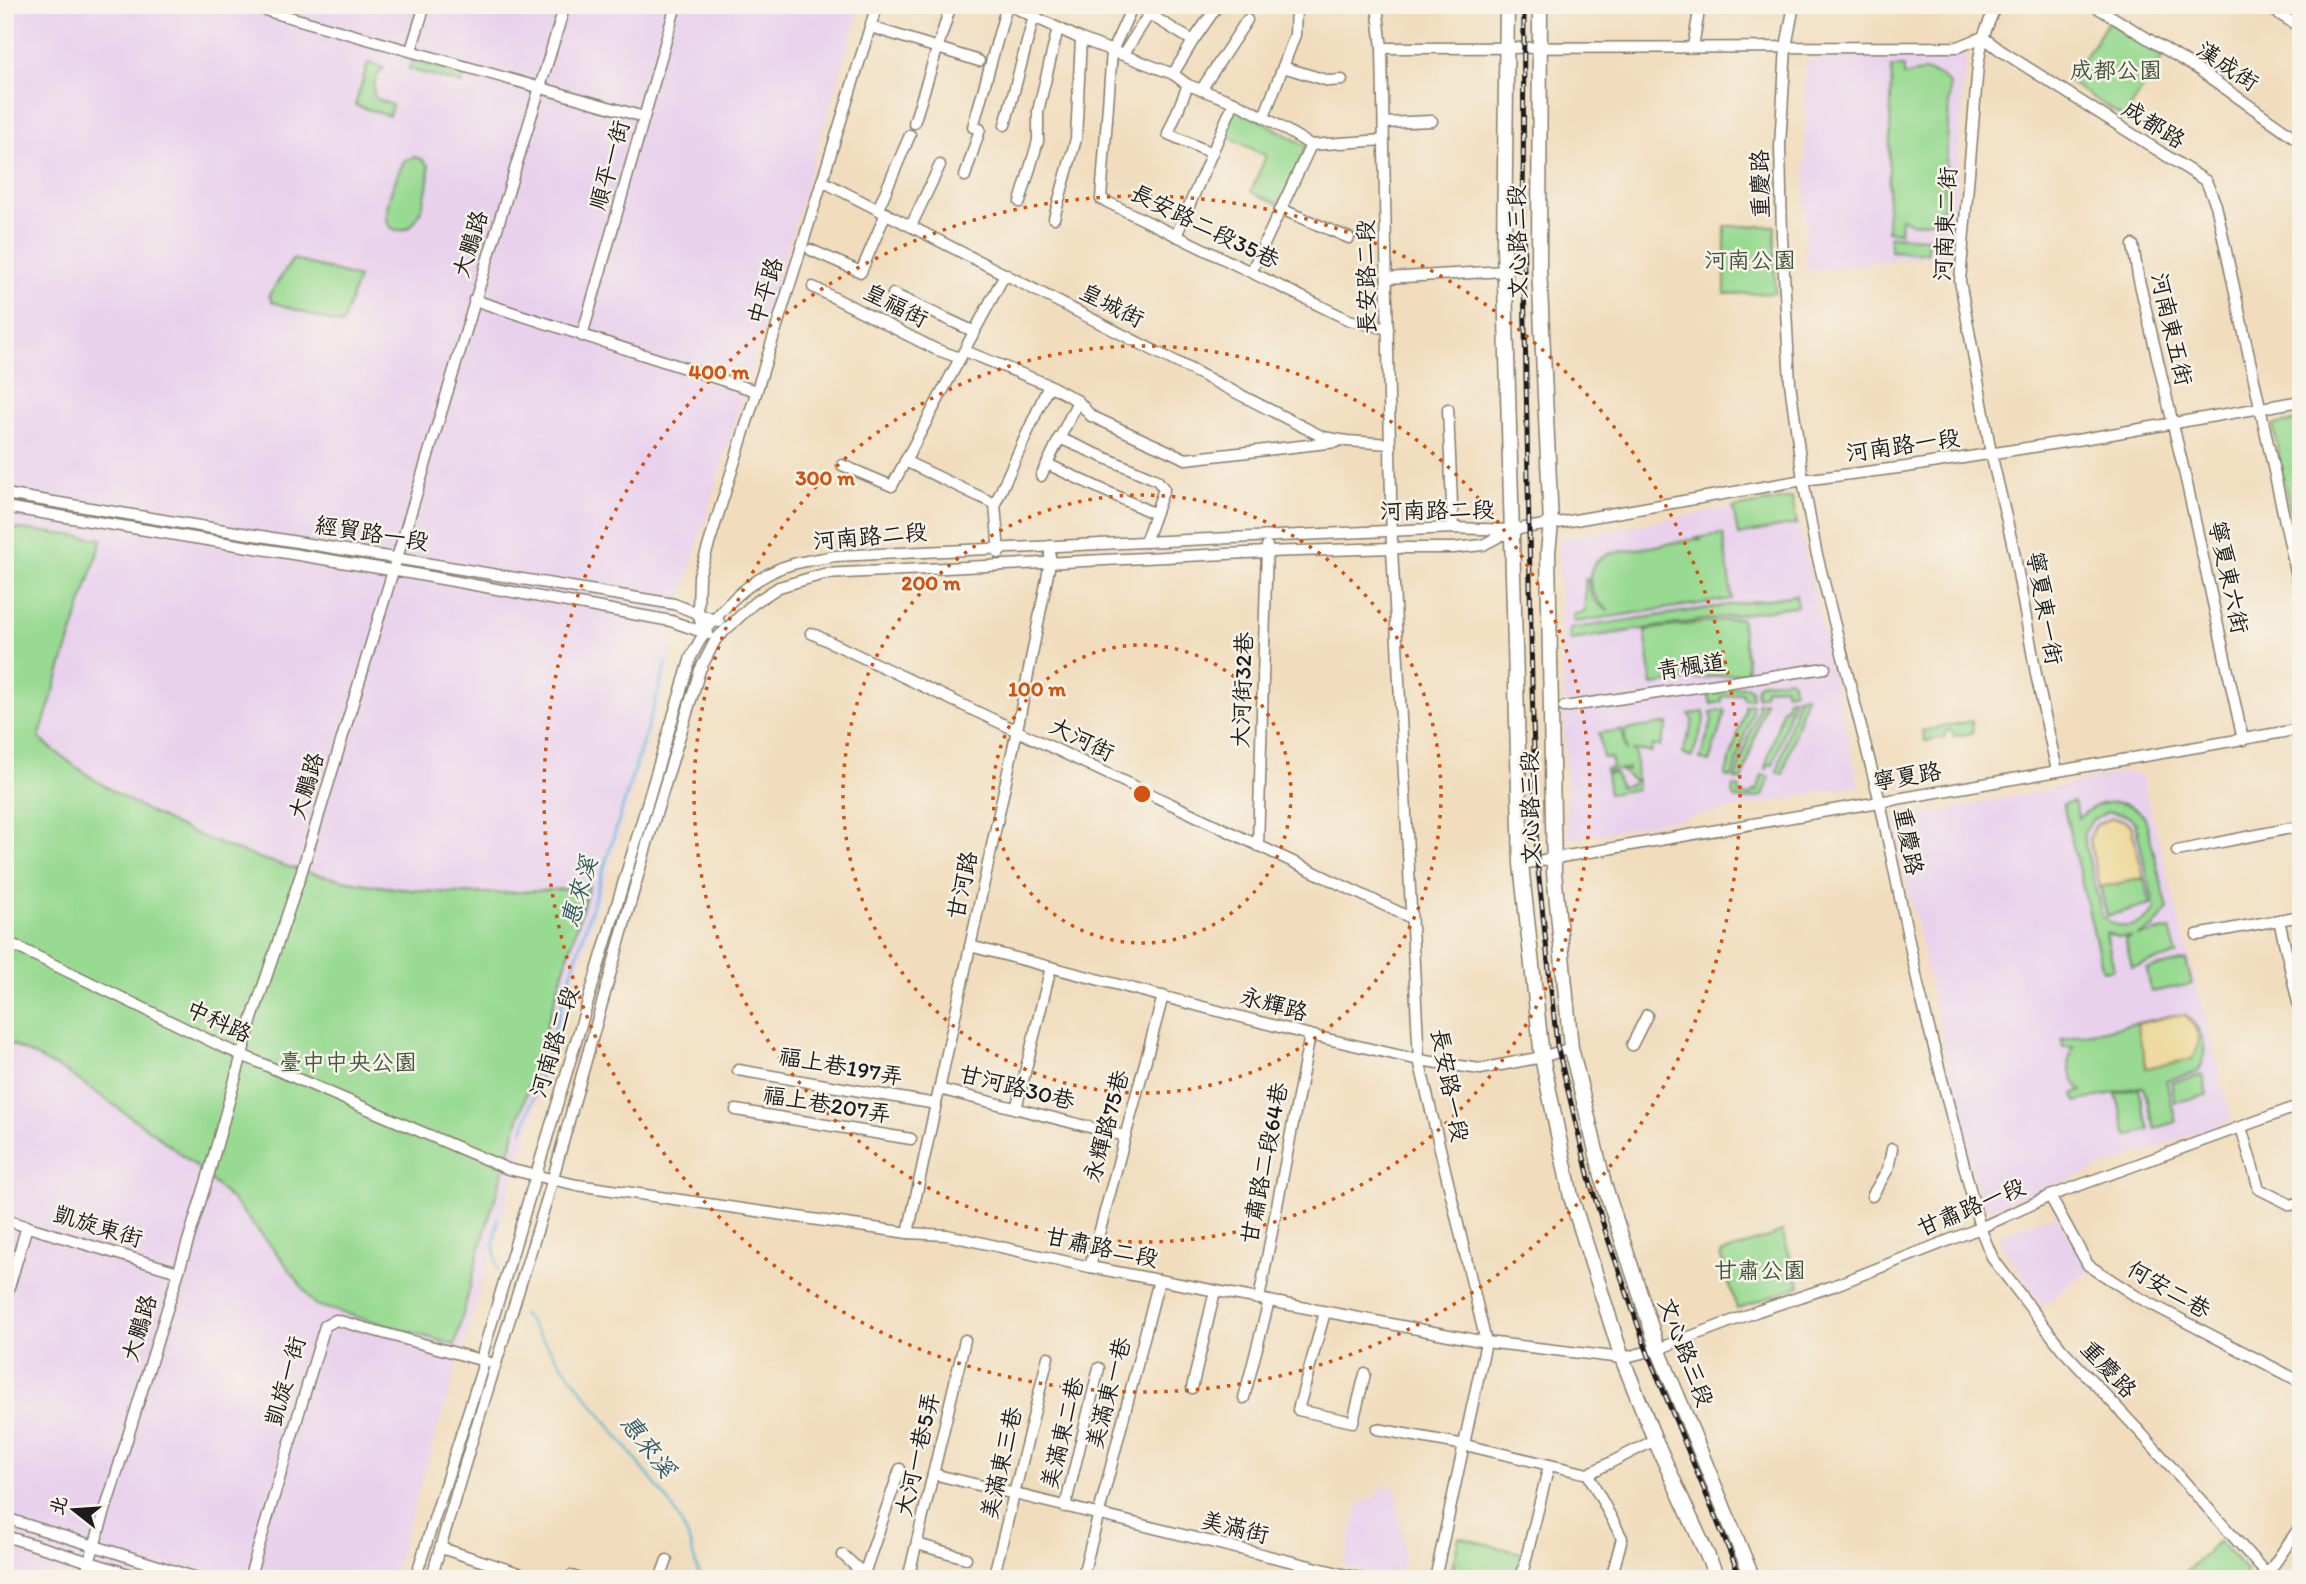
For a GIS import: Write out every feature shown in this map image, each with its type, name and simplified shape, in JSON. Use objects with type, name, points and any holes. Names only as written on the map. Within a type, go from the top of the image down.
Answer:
[{"type":"main road","name":"文心路三段","points":[[1507,5],[1504,271],[1521,864],[1542,1057],[1572,1197],[1622,1358],[1655,1440],[1718,1579]]},
{"type":"main road","name":"文心路三段","points":[[1540,5],[1539,266],[1551,524],[1548,552],[1553,858],[1571,1048],[1604,1184],[1658,1349],[1753,1579]]},
{"type":"street","points":[[247,5],[644,117]]},
{"type":"street","points":[[411,50],[425,5]]},
{"type":"street","name":"大鵬路","points":[[84,1579],[241,1055],[304,864],[565,5]]},
{"type":"street","name":"順平一街","points":[[582,336],[676,5]]},
{"type":"street","name":"中平路","points":[[704,632],[698,612],[699,576],[877,5]]},
{"type":"street","points":[[914,123],[951,5]]},
{"type":"street","points":[[965,176],[980,129],[973,127],[1008,5],[1081,39],[1173,74],[1188,85],[1234,102],[1311,145],[1384,141]]},
{"type":"street","points":[[1005,125],[1034,16],[1040,5]]},
{"type":"street","points":[[1117,53],[1133,5]]},
{"type":"street","points":[[1173,74],[1219,5]]},
{"type":"street","points":[[1264,117],[1295,35],[1296,5]]},
{"type":"street","name":"長安路二段","points":[[1377,5],[1382,48],[1392,548]]},
{"type":"street","points":[[1693,47],[1700,5]]},
{"type":"street","name":"重慶路","points":[[1794,5],[1786,47],[1780,145],[1790,383],[1803,480],[1816,551],[1880,803],[1919,989],[1980,1228],[1993,1258],[2062,1349],[2268,1577]]},
{"type":"street","name":"河南東二街","points":[[1990,453],[1960,281],[1978,65],[1983,37],[1996,5]]},
{"type":"street","name":"漢成街","points":[[2093,5],[2199,70],[2301,142]]},
{"type":"street","points":[[2265,5],[2301,28]]},
{"type":"street","points":[[1117,53],[1149,13],[1193,41]]},
{"type":"street","points":[[1201,90],[1247,20]]},
{"type":"street","points":[[871,27],[979,61]]},
{"type":"street","points":[[1020,202],[1038,141],[1038,111],[1058,28]]},
{"type":"street","points":[[1382,48],[1958,47],[1983,37]]},
{"type":"street","name":"成都路","points":[[1983,37],[2206,181],[2216,205],[2301,595]]},
{"type":"street","points":[[1054,218],[1076,139],[1081,39]]},
{"type":"street","name":"長安路二段35巷","points":[[1117,53],[1101,199],[1349,320],[1388,328]]},
{"type":"street","points":[[1283,67],[1329,81],[1342,80]]},
{"type":"street","points":[[1188,85],[1168,134],[1212,153]]},
{"type":"street","points":[[1176,236],[1234,102]]},
{"type":"street","points":[[1384,123],[1432,121]]},
{"type":"street","points":[[811,250],[861,272],[910,135]]},
{"type":"street","points":[[1251,272],[1311,145]]},
{"type":"street","points":[[911,226],[940,166]]},
{"type":"street","name":"皇城街","points":[[822,181],[1323,437],[1390,444]]},
{"type":"street","points":[[1281,209],[1349,238]]},
{"type":"street","name":"河南東五街","points":[[2133,245],[2172,422]]},
{"type":"street","points":[[1387,278],[1504,271]]},
{"type":"street","points":[[842,465],[892,486],[1005,274]]},
{"type":"street","name":"皇福街","points":[[813,287],[935,349],[962,355],[1049,385],[1078,401],[1091,416],[1186,459],[1347,441]]},
{"type":"street","points":[[893,294],[975,332]]},
{"type":"street","points":[[474,300],[756,391]]},
{"type":"street","points":[[999,566],[995,504],[1049,385]]},
{"type":"street","points":[[1041,476],[1078,401]]},
{"type":"street","name":"河南路一段","points":[[1511,530],[1803,480],[1990,453],[2301,401]]},
{"type":"street","points":[[1448,409],[1453,528]]},
{"type":"street","name":"寧夏東六街","points":[[2172,422],[2243,740]]},
{"type":"street","points":[[1059,438],[1157,480],[1164,489],[1145,542]]},
{"type":"street","name":"寧夏東一街","points":[[1990,453],[2014,551],[2057,771]]},
{"type":"street","points":[[905,461],[995,504]]},
{"type":"street","points":[[1047,464],[1155,514]]},
{"type":"street","name":"經貿路一段","points":[[5,494],[674,604],[728,626]]},
{"type":"street","name":"經貿路一段","points":[[5,507],[393,571],[671,621],[716,639]]},
{"type":"street","name":"河南路二段","points":[[415,1579],[482,1369],[485,1346],[691,657],[714,619],[744,590],[774,570],[835,556],[1453,528],[1511,530]]},
{"type":"street","name":"河南路二段","points":[[431,1579],[552,1180],[646,847],[701,670],[716,639],[728,626],[754,603],[779,587],[813,576],[839,572],[1267,552],[1453,548],[1483,545],[1511,530]]},
{"type":"street","name":"大河街32巷","points":[[1258,846],[1267,536]]},
{"type":"street","name":"甘河路","points":[[908,1233],[1017,730],[1050,546]]},
{"type":"street","name":"長安路一段","points":[[1392,548],[1419,1060],[1486,1342],[1434,1579]]},
{"type":"street","name":"大河街","points":[[811,633],[1411,918]]},
{"type":"street","name":"青楓道","points":[[1564,707],[1660,696],[1825,668]]},
{"type":"street","name":"寧夏路","points":[[1521,864],[2301,729]]},
{"type":"street","points":[[2177,851],[2301,826]]},
{"type":"street","points":[[2197,935],[2301,916]]},
{"type":"street","points":[[2279,920],[2301,1016]]},
{"type":"street","name":"中科路","points":[[5,941],[241,1055],[508,1169],[537,1176]]},
{"type":"street","name":"永輝路","points":[[970,946],[1310,1035],[1419,1060],[1480,1069],[1542,1057],[1571,1048]]},
{"type":"street","points":[[1016,1109],[1051,967]]},
{"type":"street","name":"永輝路75巷","points":[[1090,1267],[1163,996]]},
{"type":"street","points":[[1632,1045],[1647,1015]]},
{"type":"street","name":"甘肅路二段64巷","points":[[1244,1398],[1264,1300],[1310,1035]]},
{"type":"street","name":"福上巷197弄","points":[[738,1070],[936,1104]]},
{"type":"street","name":"甘河路30巷","points":[[939,1089],[1125,1136]]},
{"type":"street","name":"甘肅路一段","points":[[1658,1349],[1833,1286],[1980,1228],[2050,1196],[2301,1105]]},
{"type":"street","name":"福上巷207弄","points":[[736,1110],[911,1139]]},
{"type":"street","points":[[2241,1127],[2259,1189],[2291,1205],[2301,1202]]},
{"type":"street","points":[[1872,1196],[1888,1169],[1892,1149]]},
{"type":"street","name":"甘肅路二段","points":[[537,1176],[908,1233],[947,1235],[1090,1267],[1486,1342],[1622,1358],[1658,1349]]},
{"type":"street","name":"何安二巷","points":[[2050,1196],[2088,1265],[2136,1296],[2301,1382]]},
{"type":"street","name":"凱旋東街","points":[[5,1220],[178,1272]]},
{"type":"street","points":[[5,1301],[27,1226]]},
{"type":"street","name":"美滿東一巷","points":[[1082,1579],[1159,1280]]},
{"type":"street","points":[[1192,1388],[1215,1291]]},
{"type":"street","points":[[1325,1311],[1298,1410],[1353,1422],[1365,1374]]},
{"type":"street","name":"凱旋一街","points":[[249,1579],[325,1326],[336,1320],[495,1364]]},
{"type":"street","name":"大河一巷5弄","points":[[909,1576],[965,1339]]},
{"type":"street","name":"美滿東三巷","points":[[993,1579],[1048,1357]]},
{"type":"street","name":"美滿東二巷","points":[[1065,1507],[1099,1368]]},
{"type":"street","points":[[1377,1429],[1465,1445],[1588,1474],[1655,1440]]},
{"type":"street","points":[[1521,1579],[1549,1465]]},
{"type":"street","points":[[844,1555],[866,1576],[900,1469]]},
{"type":"street","name":"美滿街","points":[[933,1474],[1363,1579]]},
{"type":"street","points":[[1588,1474],[1622,1538],[1611,1579]]},
{"type":"street","points":[[5,1518],[200,1579]]},
{"type":"street","points":[[2268,1577],[2301,1525]]},
{"type":"street","points":[[5,1536],[145,1579]]},
{"type":"street","points":[[917,1544],[966,1558]]},
{"type":"street","points":[[441,1548],[537,1579]]},
{"type":"street","points":[[660,1579],[667,1560]]},
{"type":"street","points":[[909,1576],[935,1579]]},
{"type":"shaded area","points":[[5,5],[840,5],[859,11],[670,636],[673,658],[392,1579],[5,1579]]},
{"type":"shaded area","points":[[1966,54],[1952,253],[1805,272],[1805,60]]},
{"type":"shaded area","points":[[1792,497],[1859,785],[1568,840],[1558,539]]},
{"type":"shaded area","points":[[2130,771],[2142,777],[2232,1120],[1987,1210],[1980,1204],[1894,826],[1896,821]]},
{"type":"shaded area","points":[[2056,1214],[2089,1270],[2043,1306],[1999,1242],[2003,1233]]},
{"type":"shaded area","points":[[1382,1485],[1398,1490],[1405,1554],[1396,1578],[1343,1566],[1359,1503],[1366,1503],[1368,1499],[1375,1500]]},
{"type":"green space","name":"成都公園","points":[[2108,22],[2163,57],[2124,118],[2069,82]]},
{"type":"green space","points":[[412,60],[464,75],[462,84],[409,69]]},
{"type":"green space","points":[[368,63],[384,68],[378,74],[373,90],[375,98],[392,105],[389,116],[355,105]]},
{"type":"green space","points":[[1892,67],[1904,67],[1904,76],[1929,72],[1940,76],[1950,85],[1944,205],[1935,220],[1913,224],[1901,218],[1900,232],[1887,231]]},
{"type":"green space","points":[[1235,106],[1306,146],[1280,205],[1251,192],[1266,156],[1223,134]]},
{"type":"green space","points":[[414,157],[422,159],[429,166],[428,184],[422,206],[413,224],[406,229],[397,230],[390,227],[387,219],[389,198],[405,160]]},
{"type":"green space","name":"河南公園","points":[[1725,226],[1775,226],[1775,293],[1725,294]]},
{"type":"green space","points":[[1890,236],[1928,238],[1927,253],[1890,251]]},
{"type":"green space","points":[[293,259],[358,278],[342,325],[272,302],[269,295]]},
{"type":"green space","points":[[2301,420],[2301,559],[2299,559],[2273,425]]},
{"type":"green space","points":[[1792,498],[1797,524],[1738,535],[1733,508]]},
{"type":"green space","name":"臺中中央公園","points":[[11,528],[102,539],[39,738],[90,777],[146,810],[204,838],[265,860],[328,877],[392,888],[456,893],[520,892],[589,886],[480,1248],[455,1345],[315,1305],[281,1258],[234,1202],[193,1164],[68,1073],[5,1041],[5,546]]},
{"type":"green space","points":[[1723,534],[1732,599],[1574,622],[1573,614],[1585,612],[1585,579],[1588,579],[1589,589],[1596,602],[1609,610],[1596,597],[1590,581],[1593,566],[1608,554],[1702,540],[1697,538]]},
{"type":"green space","points":[[1796,595],[1797,606],[1570,640],[1569,629]]},
{"type":"green space","points":[[1741,618],[1748,672],[1652,685],[1645,630]]},
{"type":"green space","points":[[1789,679],[1793,682],[1794,690],[1786,692],[1784,686],[1765,689],[1764,695],[1757,697],[1756,689],[1759,683]]},
{"type":"green space","points":[[1746,686],[1751,689],[1752,698],[1744,699],[1742,693],[1722,697],[1722,702],[1711,704],[1711,691]]},
{"type":"green space","points":[[1806,695],[1783,774],[1777,772],[1798,697]]},
{"type":"green space","points":[[1794,697],[1773,765],[1769,764],[1767,769],[1765,768],[1783,708],[1787,706],[1787,699]]},
{"type":"green space","points":[[1765,702],[1742,781],[1735,779],[1758,708],[1757,703]]},
{"type":"green space","points":[[1752,704],[1732,778],[1725,776],[1745,705]]},
{"type":"green space","points":[[1724,710],[1709,762],[1700,759],[1712,720],[1711,712]]},
{"type":"green space","points":[[1704,712],[1705,719],[1692,757],[1682,754],[1693,722],[1689,714]]},
{"type":"green space","points":[[1972,721],[1973,733],[1954,736],[1949,730],[1945,737],[1925,741],[1922,731]]},
{"type":"green space","points":[[1668,723],[1660,747],[1653,745],[1651,752],[1641,750],[1631,751],[1635,751],[1637,780],[1621,771],[1628,771],[1628,768],[1605,772],[1605,769],[1613,767],[1611,758],[1603,758],[1599,733],[1622,730],[1626,752],[1625,730]]},
{"type":"green space","points":[[1615,773],[1620,787],[1637,781],[1637,789],[1609,794],[1606,774]]},
{"type":"green space","points":[[1762,775],[1770,777],[1763,796],[1745,800],[1734,798],[1733,786],[1740,788],[1739,794],[1750,796],[1753,791],[1757,792]]},
{"type":"green space","points":[[2074,802],[2079,818],[2095,807],[2112,802],[2129,806],[2145,817],[2168,909],[2154,927],[2137,936],[2170,929],[2177,955],[2132,967],[2125,939],[2132,937],[2106,933],[2114,969],[2103,971],[2063,804]],"holes":[[[2108,812],[2126,815],[2135,822],[2155,909],[2144,921],[2130,926],[2116,924],[2102,916],[2083,835],[2092,820]]]},
{"type":"green space","points":[[2144,878],[2151,904],[2107,916],[2100,887]]},
{"type":"green space","points":[[2186,960],[2192,984],[2151,992],[2147,969]]},
{"type":"green space","points":[[2186,1015],[2192,1021],[2201,1034],[2204,1049],[2198,1072],[2166,1080],[2176,1122],[2155,1128],[2143,1086],[2076,1102],[2073,1094],[2082,1091],[2070,1070],[2073,1047],[2063,1047],[2062,1039]]},
{"type":"green space","points":[[2203,1075],[2207,1095],[2175,1102],[2171,1082]]},
{"type":"green space","points":[[2138,1088],[2149,1130],[2127,1136],[2116,1094]]},
{"type":"green space","name":"甘肅公園","points":[[1782,1232],[1800,1286],[1737,1309],[1720,1254]]},
{"type":"green space","points":[[1459,1537],[1525,1554],[1520,1579],[1450,1579]]},
{"type":"green space","points":[[2219,1541],[2247,1572],[2245,1579],[2178,1579]]},
{"type":"sand","points":[[2111,818],[2131,825],[2144,878],[2100,887],[2089,839],[2096,825]]},
{"type":"sand","points":[[2186,1015],[2198,1036],[2198,1047],[2192,1059],[2146,1068],[2137,1024]]},
{"type":"waterway","name":"惠來溪","points":[[523,1131],[667,663]]},
{"type":"waterway","name":"惠來溪","points":[[498,1219],[494,1245],[498,1271]]},
{"type":"waterway","name":"惠來溪","points":[[522,1313],[672,1506],[688,1537],[700,1579]]},
{"type":"railway","points":[[1524,5],[1523,223],[1537,860],[1557,1045],[1590,1182],[1607,1236],[1647,1351],[1741,1579]]}]
